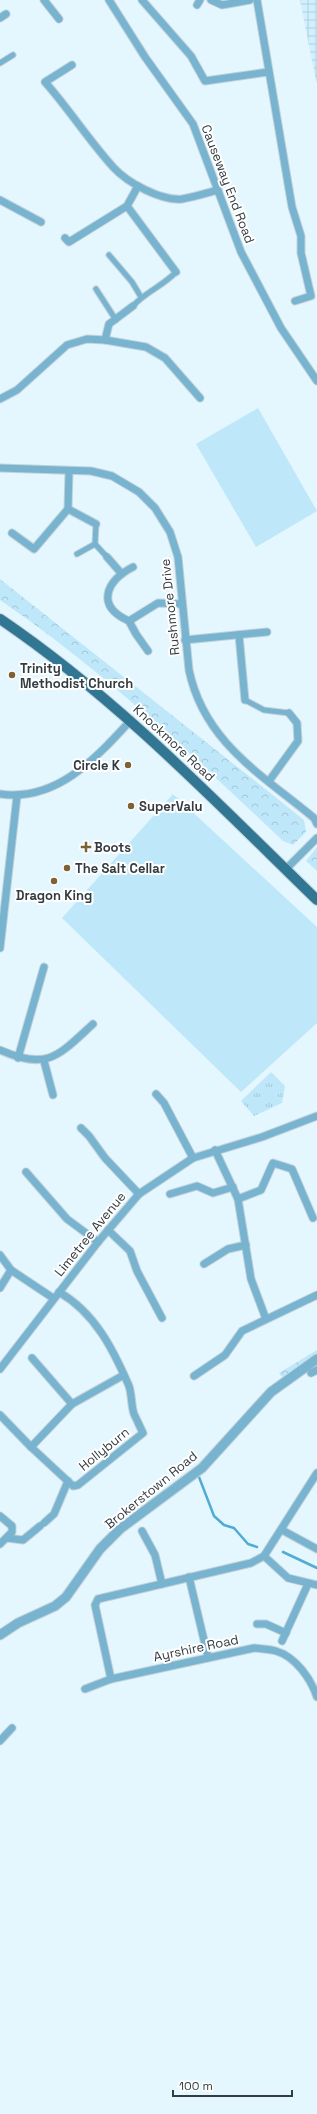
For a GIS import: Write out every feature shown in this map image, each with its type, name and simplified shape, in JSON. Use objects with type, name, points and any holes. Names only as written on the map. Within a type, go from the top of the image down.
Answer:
[{"type":"main road","name":"Knockmore Road","points":[[0,619],[56,659],[131,720],[208,792],[317,900]]},
{"type":"street","points":[[44,0],[59,19]]},
{"type":"street","name":"Causeway End Road","points":[[109,0],[145,57],[193,124],[241,252],[282,328],[317,381]]},
{"type":"street","points":[[142,0],[191,56],[205,80],[268,72]]},
{"type":"street","points":[[211,0],[222,5],[250,0]]},
{"type":"street","points":[[257,0],[292,207],[301,236],[301,253],[311,296],[295,301]]},
{"type":"street","points":[[0,63],[13,55]]},
{"type":"street","points":[[72,65],[45,82],[66,105],[115,169],[138,186],[158,195],[181,199],[218,190]]},
{"type":"street","points":[[65,238],[69,242],[127,206],[138,186]]},
{"type":"street","points":[[0,200],[42,222]]},
{"type":"street","points":[[105,340],[109,324],[133,306],[141,297],[167,282],[176,272],[127,206]]},
{"type":"street","points":[[109,255],[132,282],[141,297]]},
{"type":"street","points":[[96,289],[116,320]]},
{"type":"street","points":[[0,399],[17,390],[67,345],[87,339],[105,340],[146,347],[165,358],[200,398]]},
{"type":"street","name":"Rushmore Drive","points":[[0,468],[91,471],[112,476],[139,492],[154,508],[170,532],[178,557],[185,640],[193,688],[208,721],[238,757],[314,818],[317,824]]},
{"type":"street","points":[[12,533],[34,549],[68,509],[69,471]]},
{"type":"street","points":[[68,509],[96,524],[94,544],[121,573]]},
{"type":"street","points":[[77,554],[94,544]]},
{"type":"street","points":[[133,567],[121,573],[109,586],[107,597],[111,607],[120,617],[129,621],[148,651]]},
{"type":"street","points":[[129,621],[158,602],[182,604]]},
{"type":"street","points":[[185,640],[239,636],[266,632]]},
{"type":"street","points":[[239,636],[245,700],[264,710],[290,713],[297,723],[298,741],[269,781]]},
{"type":"street","points":[[0,794],[17,796],[45,790],[69,779],[107,747],[131,720]]},
{"type":"street","points":[[0,948],[17,796]]},
{"type":"street","points":[[286,869],[317,838]]},
{"type":"street","points":[[18,1058],[44,967]]},
{"type":"street","points":[[0,1050],[18,1058],[44,1061],[64,1050],[93,1024]]},
{"type":"street","points":[[44,1061],[52,1095]]},
{"type":"street","points":[[156,1094],[164,1103],[193,1158]]},
{"type":"street","name":"Limetree Avenue","points":[[0,1369],[53,1298],[108,1230],[140,1194],[193,1158],[215,1150],[262,1137],[317,1116]]},
{"type":"street","points":[[81,1128],[89,1136],[105,1158],[140,1194]]},
{"type":"street","points":[[215,1150],[238,1199],[251,1279],[266,1319]]},
{"type":"street","points":[[238,1199],[261,1190],[273,1163],[292,1169],[313,1218]]},
{"type":"street","points":[[26,1172],[67,1219],[98,1242]]},
{"type":"street","points":[[170,1194],[197,1186],[213,1193],[233,1187]]},
{"type":"street","points":[[108,1230],[130,1250],[137,1271],[162,1318]]},
{"type":"street","points":[[204,1264],[228,1249],[246,1245]]},
{"type":"street","points":[[0,1255],[11,1270],[53,1298]]},
{"type":"street","points":[[0,1288],[11,1270]]},
{"type":"street","name":"Hollyburn","points":[[0,1415],[72,1486],[78,1485],[143,1433],[134,1413],[129,1387],[122,1376],[110,1346],[90,1317],[74,1301],[59,1292]]},
{"type":"street","points":[[194,1376],[225,1355],[242,1331],[317,1295]]},
{"type":"street","points":[[32,1358],[72,1404]]},
{"type":"street","name":"Brokerstown Road","points":[[0,1635],[18,1623],[55,1606],[66,1597],[100,1549],[120,1529],[202,1468],[271,1392],[317,1359]]},
{"type":"street","points":[[31,1447],[72,1404],[122,1376]]},
{"type":"street","points":[[111,1679],[95,1605],[98,1599],[251,1563],[264,1556],[317,1473]]},
{"type":"street","name":"Hollyburn","points":[[7,1538],[23,1540],[54,1514],[68,1481]]},
{"type":"street","points":[[0,1516],[12,1526],[12,1532],[0,1544]]},
{"type":"street","points":[[282,1530],[317,1549]]},
{"type":"street","points":[[142,1531],[155,1555],[162,1584]]},
{"type":"street","points":[[264,1556],[288,1578],[317,1585]]},
{"type":"street","points":[[189,1577],[208,1657]]},
{"type":"street","points":[[282,1641],[308,1584]]},
{"type":"street","points":[[257,1624],[266,1624],[286,1634]]},
{"type":"street","name":"Ayrshire Road","points":[[85,1689],[111,1679],[254,1648],[276,1651],[289,1658],[308,1678],[316,1693]]},
{"type":"street","points":[[0,1740],[12,1728]]},
{"type":"shaded area","points":[[300,0],[317,0],[317,83],[315,76]]},
{"type":"green space","points":[[258,408],[317,511],[256,547],[196,444]]},
{"type":"green space","points":[[0,579],[304,820],[306,832],[293,845],[283,841],[181,746],[111,685],[75,655],[0,600]]},
{"type":"green space","points":[[173,794],[317,927],[317,1023],[241,1092],[62,918]]},
{"type":"green space","points":[[317,847],[317,871],[306,861]]},
{"type":"green space","points":[[271,1072],[285,1086],[282,1103],[254,1116],[241,1101]]},
{"type":"green space","points":[[317,1350],[317,1363],[288,1385],[279,1373]]},
{"type":"waterway","points":[[199,1477],[214,1516],[224,1525],[234,1528],[248,1544],[257,1547]]},
{"type":"waterway","points":[[283,1552],[317,1568]]},
{"type":"place","name":"Trinity Methodist Church","points":[[12,675]]},
{"type":"place","name":"Circle K","points":[[128,765]]},
{"type":"place","name":"SuperValu","points":[[131,806]]},
{"type":"place","name":"Boots","points":[[86,847]]},
{"type":"place","name":"The Salt Cellar","points":[[67,868]]},
{"type":"place","name":"Dragon King","points":[[54,881]]}]
